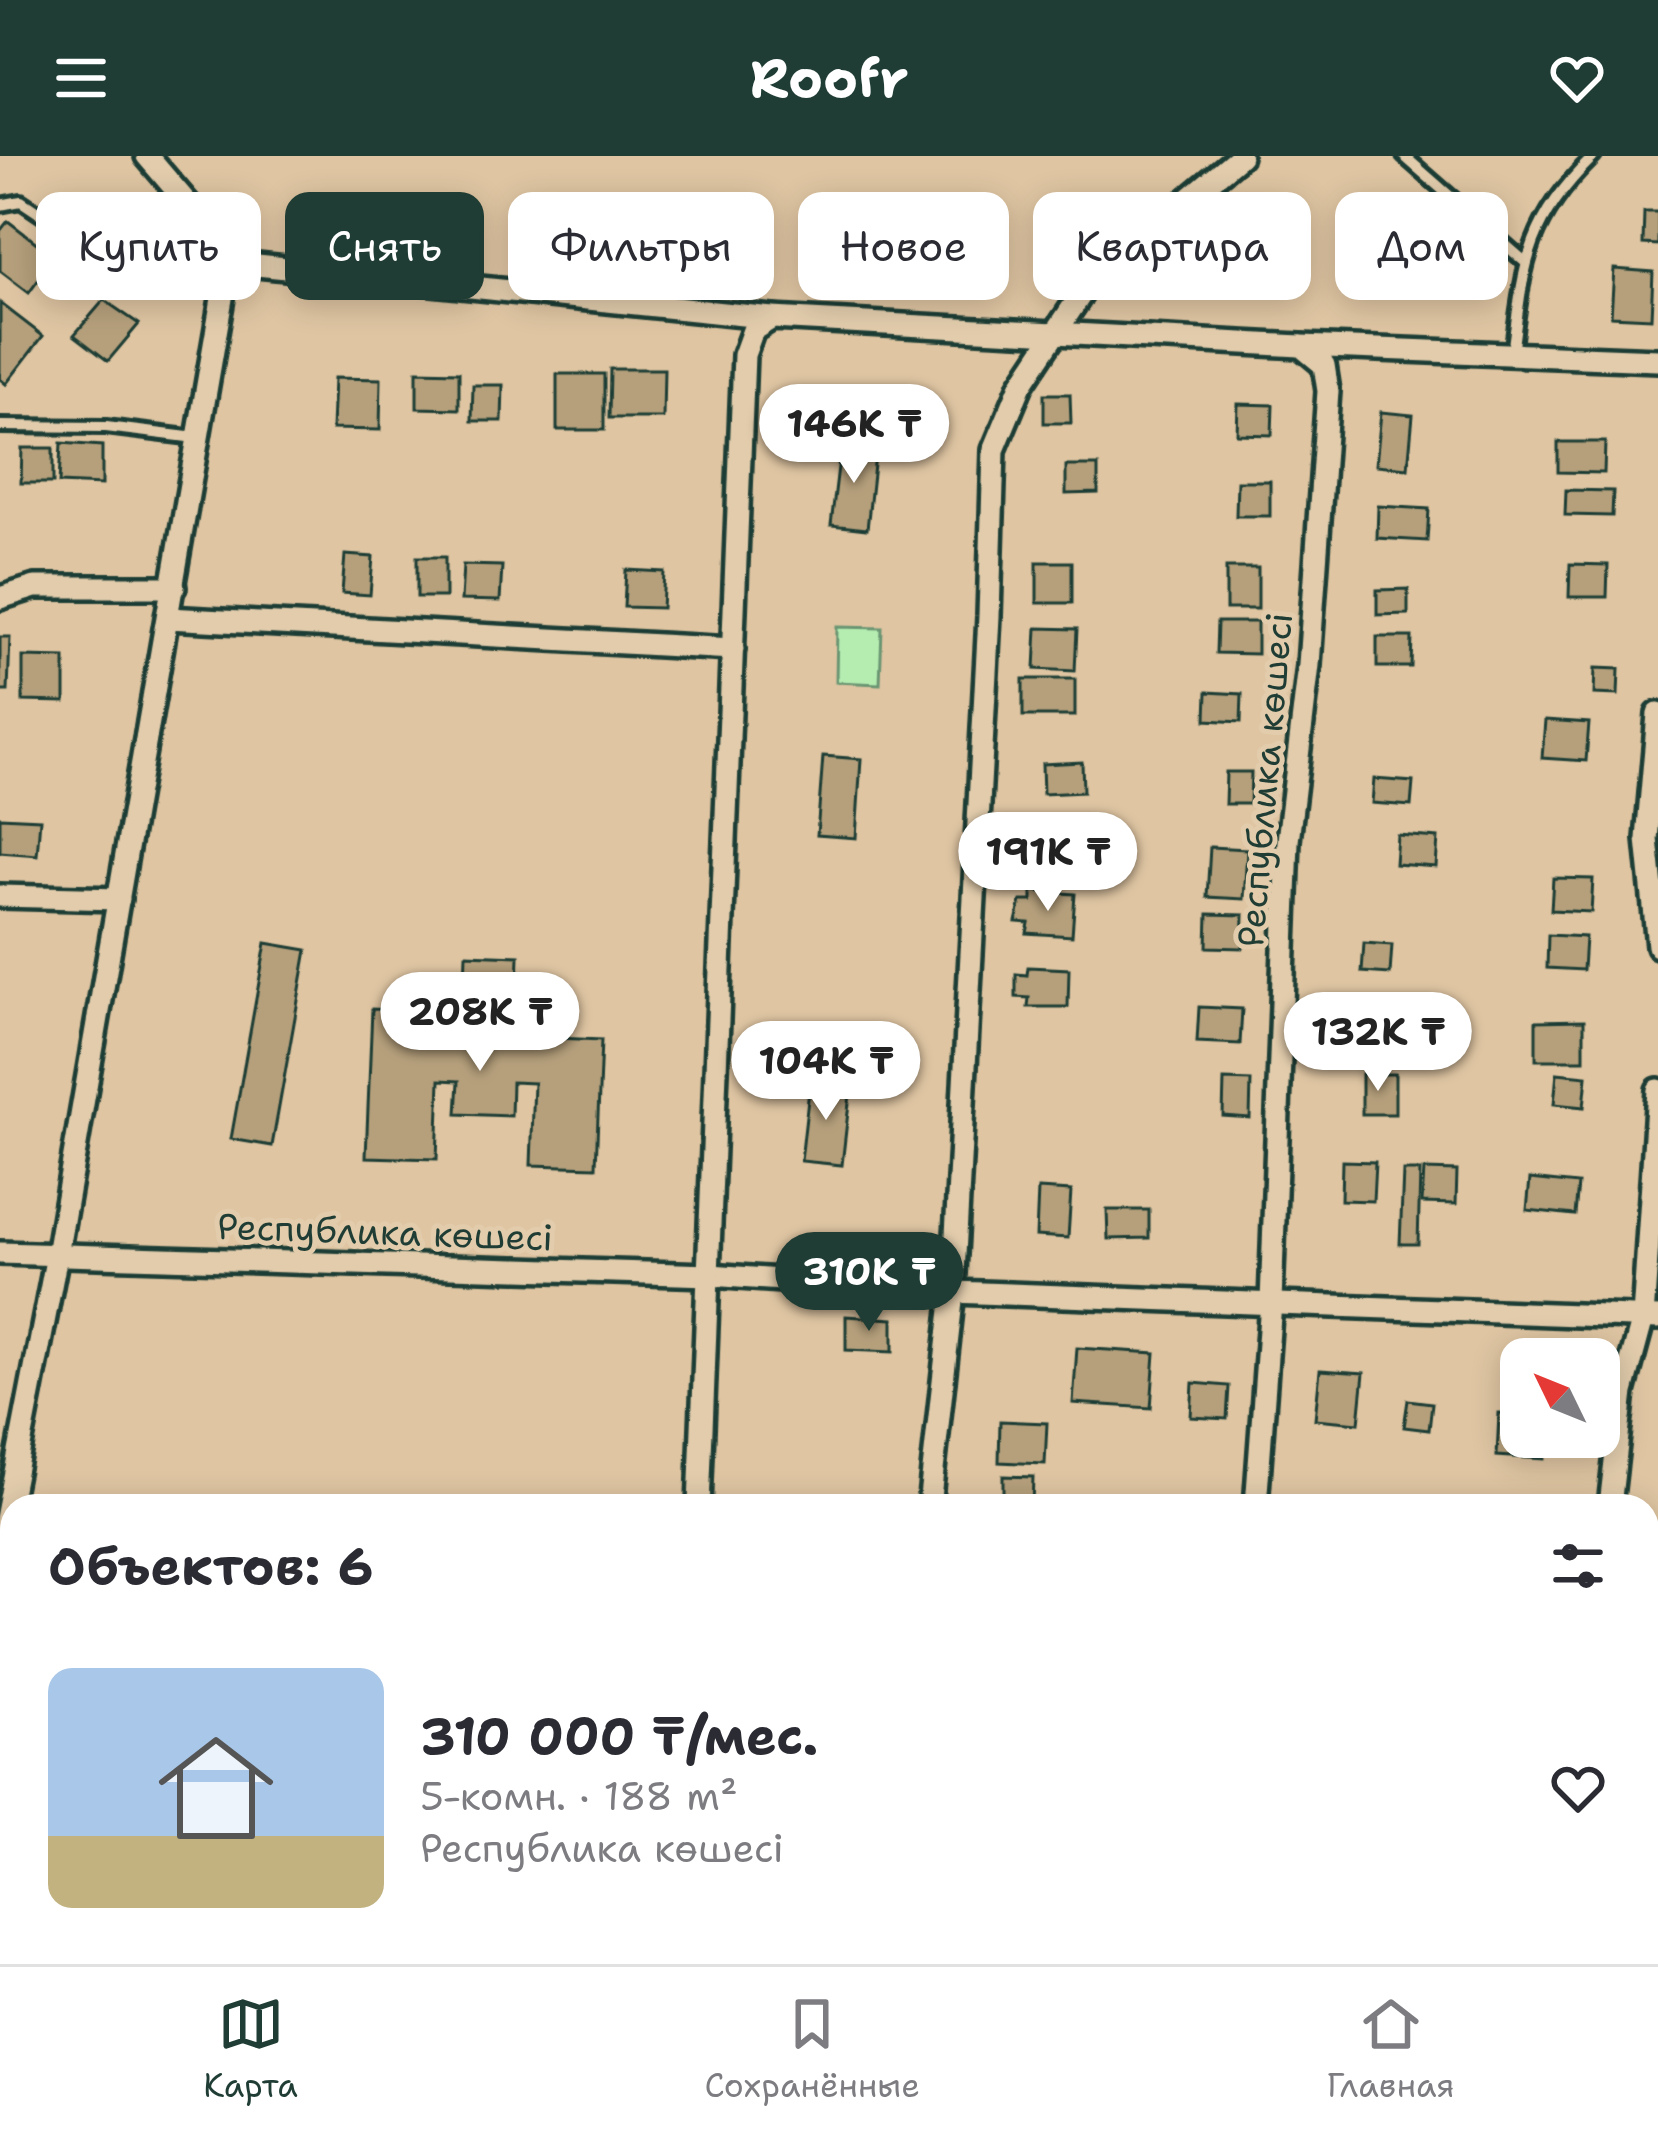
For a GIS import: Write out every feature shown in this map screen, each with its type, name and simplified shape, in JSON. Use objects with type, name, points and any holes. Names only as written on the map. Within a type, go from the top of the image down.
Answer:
[{"type":"street","points":[[147,156],[173,192]]},
{"type":"street","points":[[930,1494],[953,1292],[994,450],[1021,385],[1103,261],[1160,223],[1240,156]]},
{"type":"street","points":[[261,276],[762,324],[1054,331],[1658,360]]},
{"type":"street","points":[[11,1494],[228,300]]},
{"type":"street","points":[[700,1494],[744,355],[762,324]]},
{"type":"street","name":"Республика көшесі","points":[[1257,1494],[1271,1303],[1288,841],[1309,665],[1328,392],[1324,365],[1301,346]]},
{"type":"street","points":[[0,598],[35,587],[174,586]]},
{"type":"street","points":[[168,618],[733,649]]},
{"type":"street","points":[[1658,714],[1647,839],[1658,946]]},
{"type":"street","points":[[0,896],[119,899]]},
{"type":"street","points":[[1611,1494],[1623,1392],[1651,1318],[1658,1090]]},
{"type":"street","name":"Республика көшесі","points":[[0,1252],[710,1276],[953,1292],[1651,1318]]},
{"type":"lane","points":[[1404,156],[1524,261]]},
{"type":"lane","points":[[1513,354],[1524,261],[1541,217],[1594,156]]},
{"type":"lane","points":[[0,205],[21,201],[36,211]]},
{"type":"lane","points":[[0,426],[106,427],[200,439]]},
{"type":"green space","points":[[837,627],[882,628],[880,684],[836,682]]},
{"type":"building","points":[[1644,212],[1658,212],[1658,245],[1643,244]]},
{"type":"building","points":[[8,221],[36,242],[36,283],[29,293],[0,271],[0,231]]},
{"type":"building","points":[[1614,269],[1653,272],[1651,318],[1611,316]]},
{"type":"building","points":[[104,300],[139,324],[108,361],[74,335]]},
{"type":"building","points":[[0,303],[43,336],[6,384],[0,379]]},
{"type":"building","points":[[610,369],[664,369],[663,418],[609,418]]},
{"type":"building","points":[[417,371],[459,372],[459,409],[417,408]]},
{"type":"building","points":[[557,374],[604,374],[604,430],[557,430]]},
{"type":"building","points":[[334,378],[381,379],[380,430],[332,429]]},
{"type":"building","points":[[473,385],[503,385],[502,421],[472,421]]},
{"type":"building","points":[[1044,394],[1070,394],[1071,423],[1044,423]]},
{"type":"building","points":[[1238,404],[1273,405],[1272,435],[1237,434]]},
{"type":"building","points":[[1381,412],[1413,415],[1408,468],[1376,465]]},
{"type":"building","points":[[841,442],[876,446],[867,529],[831,525]]},
{"type":"building","points":[[1558,442],[1605,442],[1604,473],[1558,472]]},
{"type":"building","points":[[61,443],[102,446],[102,485],[59,483]]},
{"type":"building","points":[[22,448],[53,448],[53,483],[21,483]]},
{"type":"building","points":[[1066,466],[1098,466],[1098,493],[1066,494]]},
{"type":"building","points":[[1237,481],[1270,481],[1270,516],[1236,516]]},
{"type":"building","points":[[1566,490],[1613,491],[1612,516],[1565,515]]},
{"type":"building","points":[[1378,506],[1429,509],[1427,541],[1377,538]]},
{"type":"building","points":[[345,555],[373,557],[370,595],[342,593]]},
{"type":"building","points":[[417,557],[445,557],[445,597],[417,597]]},
{"type":"building","points":[[1037,562],[1072,562],[1072,603],[1037,603]]},
{"type":"building","points":[[1570,564],[1608,565],[1607,597],[1569,597]]},
{"type":"building","points":[[463,565],[502,566],[500,601],[461,600]]},
{"type":"building","points":[[1226,568],[1258,568],[1258,609],[1226,609]]},
{"type":"building","points":[[626,570],[664,572],[662,608],[624,607]]},
{"type":"building","points":[[1408,589],[1408,614],[1377,615],[1377,590]]},
{"type":"building","points":[[1217,622],[1257,622],[1257,654],[1216,653]]},
{"type":"building","points":[[1037,628],[1077,629],[1075,671],[1035,669]]},
{"type":"building","points":[[0,637],[10,637],[8,691],[0,691]]},
{"type":"building","points":[[1377,637],[1412,637],[1411,667],[1377,667]]},
{"type":"building","points":[[23,657],[65,658],[65,702],[23,701]]},
{"type":"building","points":[[1595,668],[1619,669],[1618,695],[1594,694]]},
{"type":"building","points":[[1023,679],[1075,679],[1075,716],[1023,716]]},
{"type":"building","points":[[1207,692],[1242,694],[1241,722],[1206,720]]},
{"type":"building","points":[[1545,720],[1589,723],[1586,761],[1542,758]]},
{"type":"building","points":[[823,756],[861,759],[856,838],[817,835]]},
{"type":"building","points":[[1082,762],[1083,792],[1043,794],[1042,764]]},
{"type":"building","points":[[1226,772],[1251,772],[1250,804],[1225,804]]},
{"type":"building","points":[[1374,779],[1413,782],[1411,806],[1372,803]]},
{"type":"building","points":[[0,817],[40,819],[37,855],[0,852]]},
{"type":"building","points":[[1045,825],[1083,831],[1078,867],[1040,862]]},
{"type":"building","points":[[1397,835],[1438,838],[1436,867],[1395,864]]},
{"type":"building","points":[[1210,847],[1247,849],[1244,899],[1207,897]]},
{"type":"building","points":[[1553,878],[1593,879],[1591,912],[1551,910]]},
{"type":"building","points":[[1032,891],[1075,894],[1072,936],[1027,933],[1029,923],[1016,922],[1021,901],[1032,901]]},
{"type":"building","points":[[1208,914],[1244,915],[1243,948],[1207,947]]},
{"type":"building","points":[[1548,935],[1585,937],[1583,970],[1547,968]]},
{"type":"building","points":[[266,943],[307,950],[272,1146],[231,1139]]},
{"type":"building","points":[[1364,943],[1392,945],[1390,974],[1362,972]]},
{"type":"building","points":[[466,954],[519,956],[516,1045],[535,1045],[535,1037],[601,1040],[596,1167],[531,1165],[534,1083],[512,1082],[511,1116],[457,1114],[459,1081],[440,1080],[437,1159],[366,1157],[372,1009],[443,1012],[442,1042],[463,1043]]},
{"type":"building","points":[[1028,967],[1069,969],[1068,1007],[1028,1007],[1029,998],[1016,997],[1016,974],[1027,975]]},
{"type":"building","points":[[1199,1007],[1242,1009],[1240,1044],[1197,1042]]},
{"type":"building","points":[[1359,1016],[1394,1017],[1393,1052],[1358,1051]]},
{"type":"building","points":[[1584,1020],[1584,1060],[1536,1060],[1536,1021]]},
{"type":"building","points":[[1557,1073],[1587,1076],[1584,1107],[1554,1104]]},
{"type":"building","points":[[1362,1074],[1395,1074],[1395,1114],[1362,1114]]},
{"type":"building","points":[[1224,1080],[1251,1081],[1250,1118],[1223,1116]]},
{"type":"building","points":[[810,1081],[851,1085],[842,1165],[801,1161]]},
{"type":"building","points":[[1342,1161],[1375,1162],[1373,1201],[1341,1200]]},
{"type":"building","points":[[1424,1170],[1457,1171],[1456,1204],[1422,1203]]},
{"type":"building","points":[[1403,1171],[1420,1171],[1418,1244],[1400,1244]]},
{"type":"building","points":[[1530,1179],[1578,1184],[1575,1215],[1527,1210]]},
{"type":"building","points":[[1038,1189],[1071,1191],[1068,1238],[1036,1236]]},
{"type":"building","points":[[1107,1210],[1149,1210],[1149,1238],[1108,1239]]},
{"type":"building","points":[[846,1316],[893,1319],[893,1352],[846,1350]]},
{"type":"building","points":[[1077,1348],[1155,1353],[1151,1408],[1073,1403]]},
{"type":"building","points":[[1320,1370],[1364,1373],[1359,1423],[1315,1419]]},
{"type":"building","points":[[1193,1383],[1229,1386],[1227,1419],[1191,1417]]},
{"type":"building","points":[[1408,1400],[1432,1403],[1429,1430],[1404,1427]]},
{"type":"building","points":[[1000,1421],[1047,1423],[1045,1464],[999,1462]]},
{"type":"building","points":[[1003,1476],[1033,1477],[1032,1494],[1003,1494]]}]
